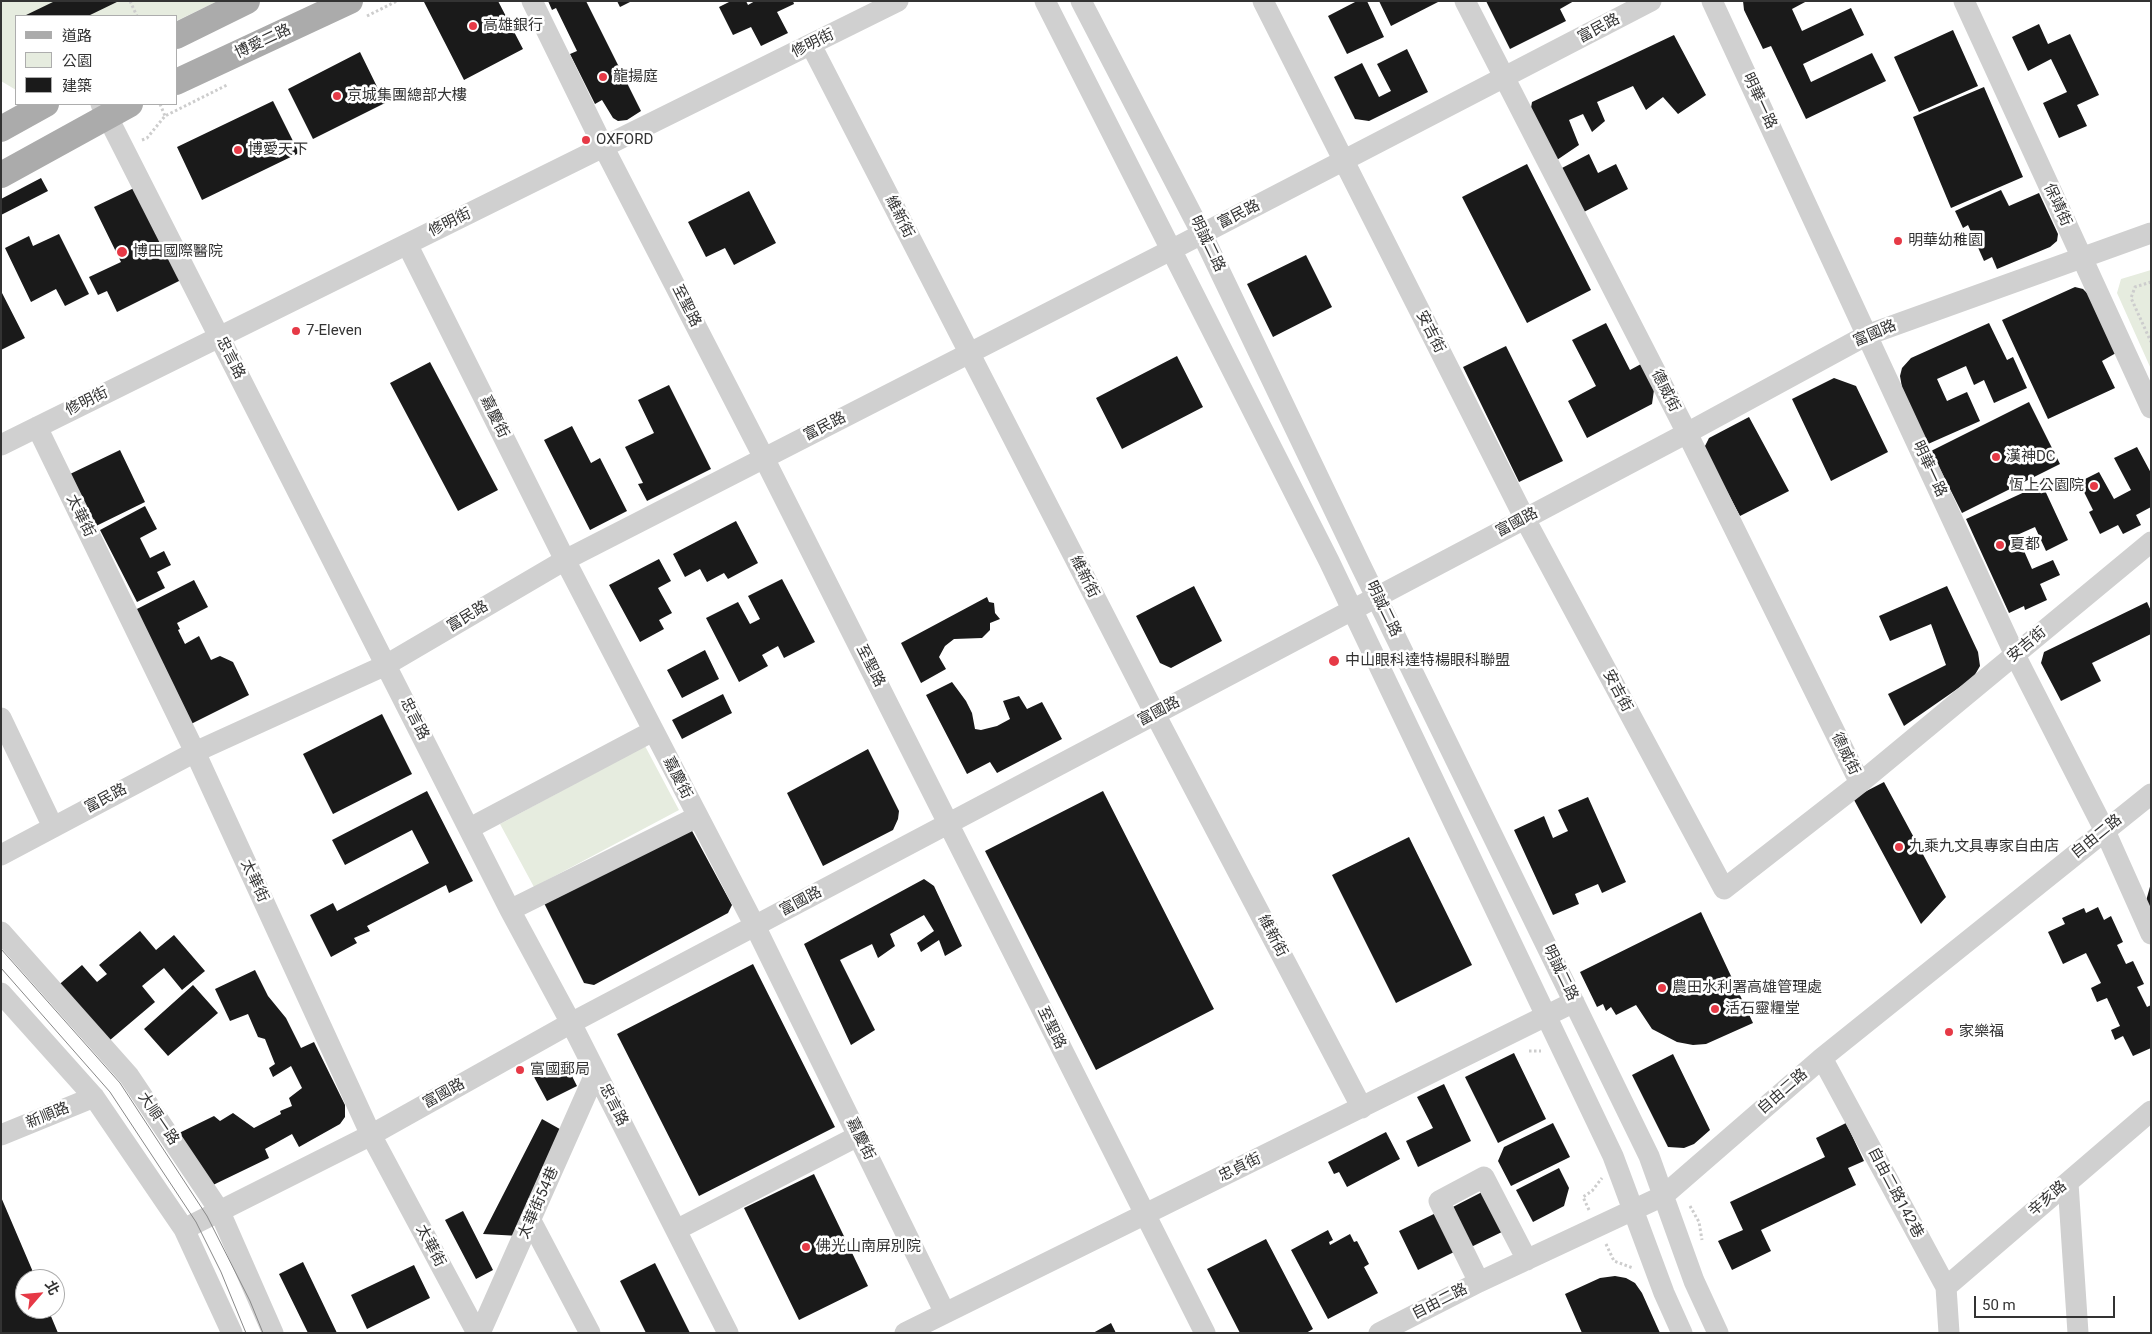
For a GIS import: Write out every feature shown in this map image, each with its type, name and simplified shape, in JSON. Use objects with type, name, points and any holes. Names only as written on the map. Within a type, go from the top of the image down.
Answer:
[{"type":"main road","points":[[178,35],[247,1]]},
{"type":"main road","name":"博愛二路","points":[[178,81],[350,1]]},
{"type":"main road","points":[[3,123],[44,105]]},
{"type":"main road","points":[[1,175],[103,109],[125,105]]},
{"type":"street","name":"至聖路","points":[[532,1],[603,146],[764,458],[1205,1333]]},
{"type":"street","name":"修明街","points":[[1,445],[898,1]]},
{"type":"street","name":"明誠二路","points":[[1045,1],[1352,610],[1544,1016],[1613,1156],[1682,1333]]},
{"type":"street","name":"明誠二路","points":[[1081,1],[1202,234],[1649,1156],[1694,1281],[1718,1333]]},
{"type":"street","name":"安吉街","points":[[1263,1],[1525,519],[1724,889],[1860,783],[2151,542]]},
{"type":"street","name":"德威街","points":[[1465,1],[1687,433],[1860,783]]},
{"type":"street","name":"富民路","points":[[1,855],[195,752],[386,665],[565,560],[1344,161],[1651,1]]},
{"type":"street","name":"明華一路","points":[[1712,1],[2015,655],[2105,831],[2151,934]]},
{"type":"street","name":"保靖街","points":[[1964,1],[2151,408]]},
{"type":"street","name":"維新街","points":[[811,45],[1155,714],[1362,1108]]},
{"type":"street","name":"忠言路","points":[[103,109],[510,910],[571,1023],[728,1333]]},
{"type":"street","name":"富國路","points":[[184,1228],[371,1135],[571,1023],[1687,433],[1867,335],[2151,233]]},
{"type":"street","name":"嘉慶街","points":[[408,244],[565,560],[755,926],[945,1313]]},
{"type":"street","name":"太華街","points":[[37,427],[195,752],[371,1135],[479,1333]]},
{"type":"street","points":[[1,718],[54,827]]},
{"type":"street","points":[[470,828],[653,731]]},
{"type":"street","name":"自由二路","points":[[1379,1333],[1479,1282],[1634,1212],[1663,1196],[1822,1058],[2151,794]]},
{"type":"street","points":[[510,910],[697,817]]},
{"type":"street","name":"大順一路","points":[[1,932],[129,1076],[219,1210],[274,1333]]},
{"type":"street","points":[[1,993],[94,1096],[184,1228],[232,1333]]},
{"type":"street","name":"忠貞街","points":[[905,1333],[1574,1002]]},
{"type":"street","name":"自由二路142巷","points":[[1822,1058],[1946,1287],[1949,1333]]},
{"type":"street","name":"太華街54巷","points":[[479,1333],[531,1221],[596,1072]]},
{"type":"street","name":"新順路","points":[[1,1135],[94,1096]]},
{"type":"street","name":"辛亥路","points":[[1946,1287],[2151,1111]]},
{"type":"street","points":[[676,1230],[858,1136]]},
{"type":"street","points":[[1479,1282],[1439,1201],[1484,1177],[1526,1260]]},
{"type":"street","points":[[2068,1183],[2078,1333]]},
{"type":"street","points":[[531,1221],[590,1333]]},
{"type":"path","points":[[130,1],[137,15]]},
{"type":"path","points":[[160,105],[165,116]]},
{"type":"path","points":[[2151,282],[2135,287],[2130,298],[2151,342]]},
{"type":"green space","points":[[1,1],[218,1],[178,20],[178,15],[15,15],[15,89],[1,81]]},
{"type":"green space","points":[[2151,270],[2151,369],[2117,293],[2121,279]]},
{"type":"green space","points":[[645,746],[679,810],[534,887],[500,824]]},
{"type":"building","points":[[55,1],[119,1],[90,15],[26,15]]},
{"type":"building","name":"高雄銀行","points":[[498,1],[523,49],[464,80],[424,2]]},
{"type":"building","name":"龍揚庭","points":[[548,1],[586,1],[641,111],[627,120],[618,121],[613,118],[602,100],[595,104],[570,54],[577,51],[556,8],[552,10]]},
{"type":"building","points":[[617,1],[632,1],[620,7]]},
{"type":"building","points":[[731,1],[746,1],[748,5],[755,1],[793,1],[794,4],[777,12],[788,33],[761,46],[751,27],[733,35],[719,7]]},
{"type":"building","points":[[1357,1],[1367,1],[1384,37],[1347,54],[1328,16]]},
{"type":"building","points":[[1379,1],[1440,1],[1391,26]]},
{"type":"building","points":[[1486,1],[1574,1],[1560,9],[1566,21],[1510,49]]},
{"type":"building","points":[[1743,1],[1807,1],[1792,9],[1802,31],[1851,8],[1864,35],[1803,64],[1811,82],[1872,53],[1886,81],[1806,119],[1771,46],[1763,49],[1744,10]]},
{"type":"building","points":[[2039,24],[2048,44],[2070,34],[2099,95],[2077,105],[2087,126],[2059,138],[2043,103],[2067,92],[2051,59],[2028,71],[2012,37]]},
{"type":"building","points":[[1953,30],[1978,86],[1919,112],[1894,57]]},
{"type":"building","points":[[1674,35],[1706,95],[1678,114],[1663,97],[1646,110],[1633,86],[1597,102],[1605,121],[1592,132],[1583,114],[1569,120],[1579,145],[1554,162],[1530,114],[1532,102]]},
{"type":"building","points":[[1407,49],[1428,92],[1369,121],[1355,119],[1334,77],[1362,63],[1379,97],[1391,91],[1377,64]]},
{"type":"building","name":"京城集團總部大樓","points":[[360,52],[385,103],[313,139],[288,89]]},
{"type":"building","points":[[1984,87],[2023,177],[1951,208],[1913,117]]},
{"type":"building","name":"博愛天下","points":[[273,101],[299,153],[202,200],[177,147]]},
{"type":"building","points":[[1589,154],[1598,173],[1616,164],[1628,189],[1582,213],[1560,169]]},
{"type":"building","points":[[1527,164],[1591,290],[1527,323],[1462,197]]},
{"type":"building","points":[[41,178],[48,191],[1,215],[1,199]]},
{"type":"building","name":"博田國際醫院","points":[[134,188],[181,280],[117,312],[107,291],[98,295],[89,277],[121,262],[94,207]]},
{"type":"building","points":[[2001,190],[2009,206],[2039,193],[2058,234],[2057,241],[2050,247],[1997,269],[1992,257],[1984,261],[1968,225],[1963,228],[1955,211]]},
{"type":"building","points":[[749,191],[776,243],[734,265],[725,248],[706,257],[688,222]]},
{"type":"building","points":[[59,234],[89,294],[65,306],[56,289],[31,302],[5,248],[29,236],[33,246]]},
{"type":"building","points":[[1306,255],[1332,307],[1273,337],[1247,284]]},
{"type":"building","points":[[2075,287],[2083,289],[2090,296],[2116,353],[2102,361],[2115,388],[2048,419],[2002,320]]},
{"type":"building","points":[[1,291],[25,338],[1,350]]},
{"type":"building","points":[[1606,323],[1630,370],[1641,364],[1654,390],[1652,404],[1587,438],[1568,401],[1596,386],[1572,340]]},
{"type":"building","points":[[1989,323],[2007,360],[2013,357],[2027,388],[1994,403],[1984,380],[1974,385],[1966,366],[1937,379],[1947,401],[1967,392],[1980,421],[1928,444],[1903,393],[1900,376],[1902,368],[1911,358]]},
{"type":"building","points":[[1506,346],[1563,461],[1519,482],[1463,367]]},
{"type":"building","points":[[1177,356],[1203,407],[1122,449],[1096,398]]},
{"type":"building","points":[[430,362],[498,490],[458,511],[390,383]]},
{"type":"building","points":[[1834,378],[1856,386],[1888,452],[1831,481],[1792,399]]},
{"type":"building","points":[[669,385],[711,469],[647,501],[638,484],[643,483],[625,447],[654,433],[638,400]]},
{"type":"building","name":"漢神DC","points":[[2029,402],[2060,464],[1962,513],[1931,451]]},
{"type":"building","points":[[1749,417],[1789,491],[1740,516],[1704,448],[1709,438]]},
{"type":"building","points":[[572,426],[591,463],[600,458],[627,511],[590,530],[544,440]]},
{"type":"building","name":"恆上公園院","points":[[2137,447],[2151,473],[2151,507],[2136,515],[2141,525],[2123,534],[2118,525],[2100,534],[2089,512],[2093,510],[2079,482],[2099,472],[2114,499],[2131,490],[2114,458]]},
{"type":"building","points":[[120,450],[145,502],[94,527],[68,475]]},
{"type":"building","name":"夏都","points":[[2042,484],[2068,540],[2046,551],[2035,527],[2017,535],[2032,569],[2053,560],[2060,575],[2040,584],[2047,600],[2025,610],[2024,606],[2009,613],[1966,519]]},
{"type":"building","points":[[145,506],[157,529],[140,538],[150,558],[164,551],[171,565],[157,572],[165,588],[137,602],[100,530]]},
{"type":"building","points":[[736,521],[758,563],[728,579],[724,573],[707,582],[700,569],[685,577],[673,554]]},
{"type":"building","points":[[659,559],[671,581],[658,588],[672,613],[659,620],[664,629],[640,642],[609,585]]},
{"type":"building","points":[[782,579],[815,642],[784,658],[778,646],[762,655],[768,666],[739,682],[706,618],[738,602],[750,624],[760,619],[748,596]]},
{"type":"building","points":[[194,580],[208,607],[177,623],[180,629],[178,630],[185,644],[199,636],[211,660],[220,656],[233,662],[249,695],[191,724],[129,613]]},
{"type":"building","points":[[1194,586],[1222,641],[1171,668],[1160,663],[1136,616]]},
{"type":"building","points":[[1947,586],[1978,652],[1980,666],[1973,678],[1904,726],[1888,694],[1946,665],[1931,624],[1890,641],[1879,616]]},
{"type":"building","points":[[987,597],[989,602],[994,603],[995,613],[1000,619],[990,623],[990,630],[982,638],[954,639],[945,646],[939,657],[946,669],[921,683],[901,643]]},
{"type":"building","points":[[2147,602],[2151,611],[2151,634],[2092,663],[2101,681],[2061,701],[2041,663],[2044,652]]},
{"type":"building","points":[[705,650],[719,679],[682,698],[667,670]]},
{"type":"building","points":[[952,682],[972,713],[975,729],[981,730],[997,726],[1010,719],[1003,701],[1019,696],[1027,709],[1042,702],[1062,739],[997,773],[990,762],[967,774],[926,695]]},
{"type":"building","points":[[723,694],[732,713],[682,739],[672,720]]},
{"type":"building","points":[[382,714],[412,774],[333,814],[303,754]]},
{"type":"building","points":[[868,749],[899,811],[898,819],[893,830],[823,866],[787,793]]},
{"type":"building","name":"九乘九文具專家自由店","points":[[1884,782],[1946,897],[1921,924],[1853,798]]},
{"type":"building","points":[[427,791],[473,881],[449,893],[446,885],[367,926],[370,931],[354,938],[357,943],[331,957],[310,915],[333,903],[337,911],[429,863],[412,830],[345,865],[332,840]]},
{"type":"building","points":[[1103,791],[1214,1009],[1096,1070],[985,851]]},
{"type":"building","points":[[1588,797],[1626,882],[1602,893],[1598,884],[1575,894],[1579,904],[1553,915],[1514,830],[1544,816],[1553,838],[1568,831],[1558,810]]},
{"type":"building","points":[[691,829],[732,905],[728,913],[594,985],[584,983],[544,903]]},
{"type":"building","points":[[1409,837],[1472,965],[1396,1003],[1332,875]]},
{"type":"building","points":[[924,879],[934,886],[962,946],[945,956],[939,940],[921,952],[917,943],[934,931],[924,915],[890,934],[895,946],[878,958],[872,944],[840,960],[875,1030],[851,1045],[804,944]]},
{"type":"building","points":[[2151,883],[2151,910],[2146,901]]},
{"type":"building","points":[[2098,907],[2104,920],[2111,916],[2123,942],[2117,945],[2126,964],[2133,961],[2144,984],[2137,987],[2147,1007],[2151,1005],[2151,1048],[2133,1056],[2123,1036],[2115,1040],[2111,1030],[2120,1026],[2107,998],[2097,1002],[2091,988],[2101,983],[2086,953],[2063,964],[2048,932],[2065,924],[2062,918],[2084,908],[2086,913]]},
{"type":"building","name":"農田水利署高雄管理處","points":[[1701,912],[1753,1023],[1706,1044],[1693,1045],[1677,1042],[1652,1029],[1636,1005],[1616,1015],[1611,1007],[1606,1011],[1603,1004],[1597,1007],[1580,972]]},
{"type":"building","points":[[140,931],[156,950],[174,935],[205,971],[182,990],[164,968],[142,986],[155,1002],[103,1046],[55,988],[82,965],[97,982],[107,974],[99,965]]},
{"type":"building","points":[[753,964],[835,1127],[699,1196],[617,1034]]},
{"type":"building","points":[[255,970],[268,996],[286,1018],[301,1048],[314,1042],[345,1105],[345,1117],[340,1124],[299,1147],[292,1134],[265,1149],[269,1158],[213,1185],[177,1134],[214,1116],[220,1121],[233,1113],[254,1128],[281,1114],[280,1111],[292,1106],[289,1098],[302,1088],[291,1066],[273,1077],[269,1068],[275,1064],[265,1039],[258,1037],[248,1014],[230,1021],[215,989]]},
{"type":"building","points":[[193,985],[218,1013],[168,1056],[144,1029]]},
{"type":"building","points":[[1514,1053],[1546,1119],[1498,1143],[1465,1077]]},
{"type":"building","points":[[1673,1054],[1710,1130],[1694,1144],[1684,1148],[1668,1147],[1632,1075]]},
{"type":"building","points":[[552,1068],[572,1076],[577,1086],[547,1101],[534,1077]]},
{"type":"building","points":[[1444,1084],[1471,1141],[1418,1167],[1406,1141],[1433,1128],[1417,1097]]},
{"type":"building","points":[[542,1119],[574,1137],[520,1236],[483,1234]]},
{"type":"building","points":[[1553,1123],[1570,1157],[1511,1186],[1498,1161],[1504,1147]]},
{"type":"building","points":[[1846,1123],[1864,1161],[1848,1168],[1856,1185],[1761,1230],[1771,1251],[1732,1270],[1718,1241],[1743,1230],[1730,1202],[1825,1157],[1816,1138]]},
{"type":"building","points":[[1386,1132],[1400,1159],[1347,1187],[1339,1172],[1334,1174],[1328,1162]]},
{"type":"building","points":[[1559,1168],[1569,1188],[1564,1206],[1533,1222],[1516,1190]]},
{"type":"building","name":"佛光山南屏別院","points":[[814,1174],[868,1286],[799,1320],[744,1208]]},
{"type":"building","points":[[1486,1190],[1506,1230],[1469,1248],[1449,1209]]},
{"type":"building","points":[[1,1197],[32,1269],[15,1269],[15,1319],[52,1319],[58,1333],[1,1333]]},
{"type":"building","points":[[463,1211],[493,1270],[476,1279],[445,1220]]},
{"type":"building","points":[[1440,1211],[1458,1250],[1418,1270],[1399,1231]]},
{"type":"building","points":[[1328,1230],[1333,1240],[1329,1242],[1330,1245],[1350,1234],[1354,1242],[1357,1241],[1369,1264],[1364,1267],[1378,1293],[1328,1319],[1291,1250]]},
{"type":"building","points":[[1266,1239],[1313,1329],[1306,1333],[1240,1333],[1207,1269]]},
{"type":"building","points":[[303,1262],[337,1333],[308,1333],[279,1274]]},
{"type":"building","points":[[655,1263],[690,1333],[646,1333],[620,1281]]},
{"type":"building","points":[[414,1265],[430,1298],[367,1329],[351,1295]]},
{"type":"building","points":[[1615,1276],[1626,1278],[1635,1283],[1642,1293],[1660,1333],[1582,1333],[1565,1294],[1600,1278]]},
{"type":"building","points":[[1111,1323],[1116,1333],[1093,1333]]},
{"type":"tram line","points":[[1,949],[120,1083],[207,1216],[250,1301],[263,1333]]},
{"type":"tram line","points":[[1,968],[110,1092],[196,1222],[221,1272],[246,1333]]},
{"type":"place","name":"高雄銀行","points":[[473,26]]},
{"type":"place","name":"龍揚庭","points":[[603,77]]},
{"type":"place","name":"京城集團總部大樓","points":[[337,96]]},
{"type":"place","name":"OXFORD","points":[[586,140]]},
{"type":"place","name":"博愛天下","points":[[238,150]]},
{"type":"place","name":"明華幼稚園","points":[[1898,241]]},
{"type":"place","name":"博田國際醫院","points":[[122,252]]},
{"type":"place","name":"7-Eleven","points":[[296,331]]},
{"type":"place","name":"漢神DC","points":[[1996,457]]},
{"type":"place","name":"恆上公園院","points":[[2094,486]]},
{"type":"place","name":"夏都","points":[[2000,545]]},
{"type":"place","name":"中山眼科達特楊眼科聯盟","points":[[1334,661]]},
{"type":"place","name":"九乘九文具專家自由店","points":[[1899,847]]},
{"type":"place","name":"農田水利署高雄管理處","points":[[1662,988]]},
{"type":"place","name":"活石靈糧堂","points":[[1715,1009]]},
{"type":"place","name":"家樂福","points":[[1949,1032]]},
{"type":"place","name":"富國郵局","points":[[520,1070]]},
{"type":"place","name":"佛光山南屏別院","points":[[806,1247]]}]
